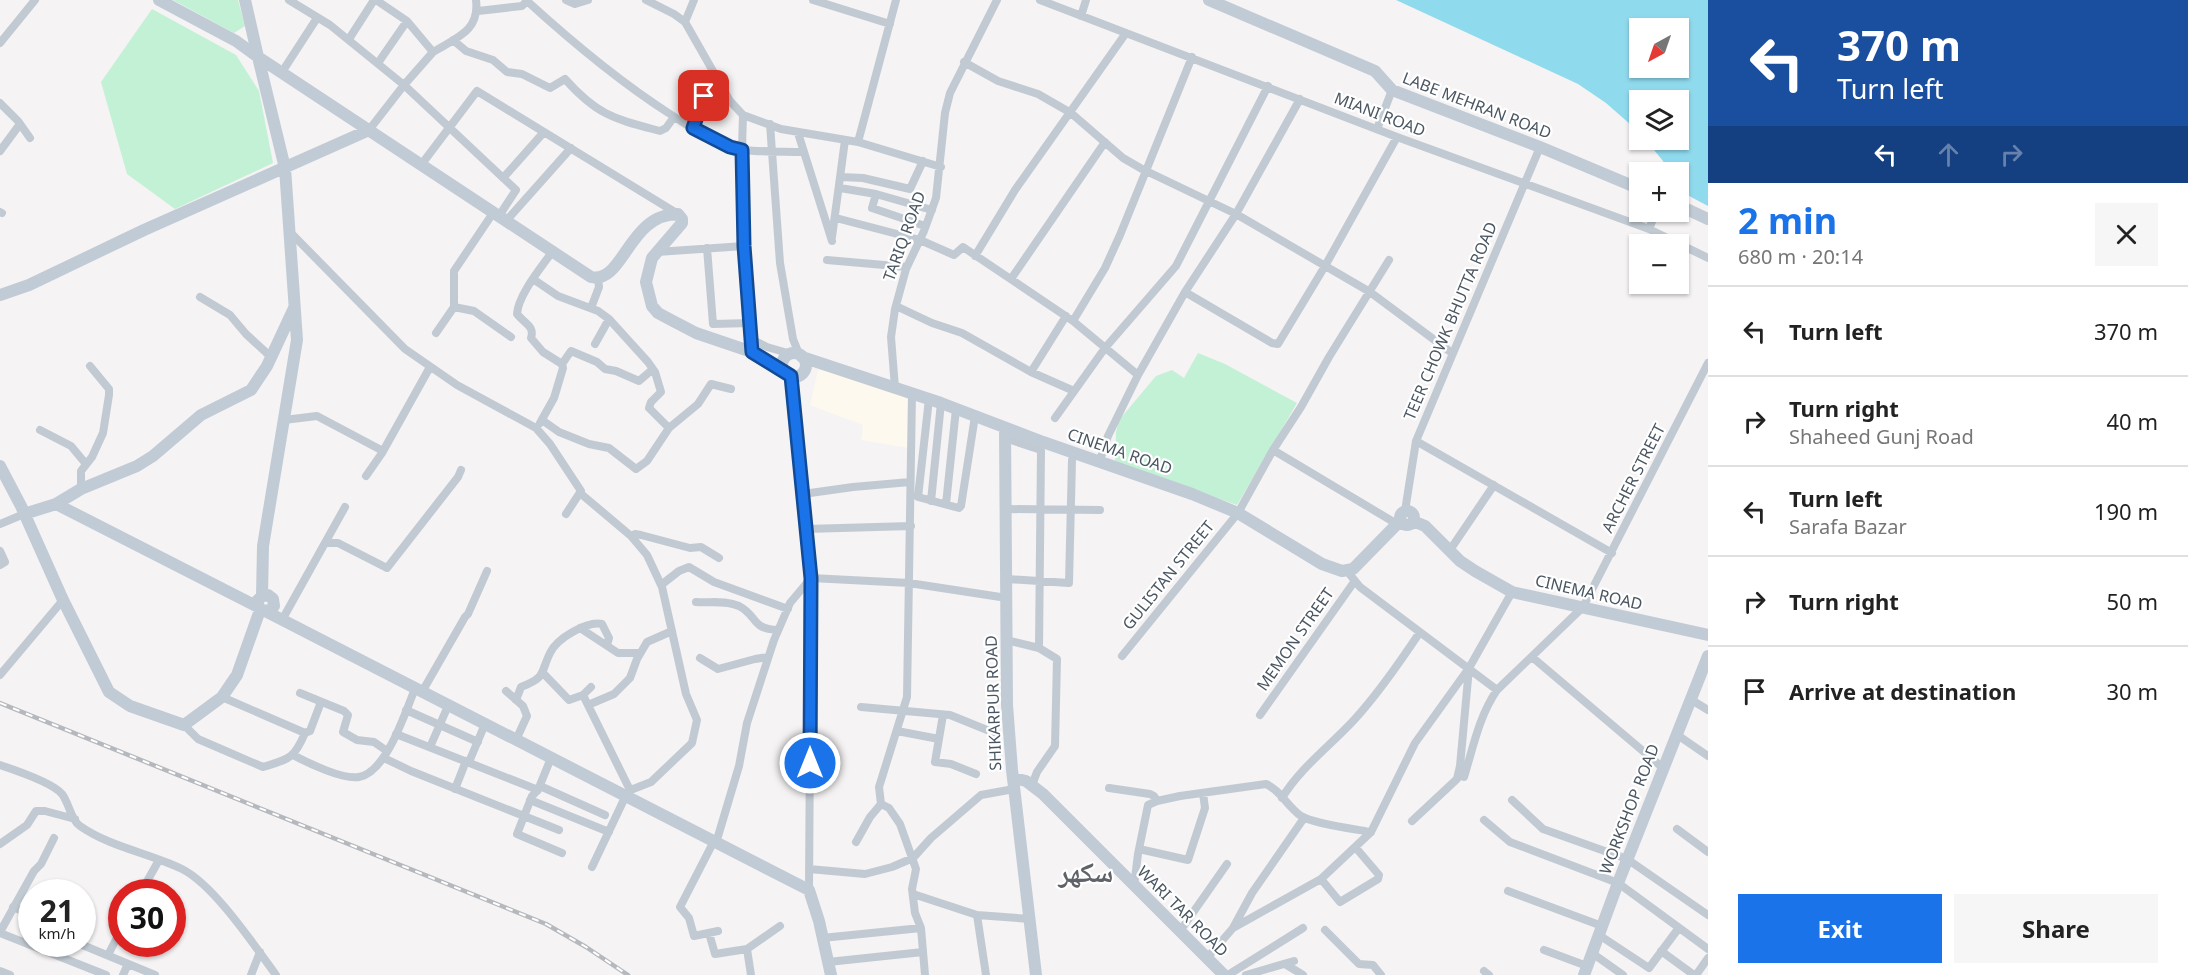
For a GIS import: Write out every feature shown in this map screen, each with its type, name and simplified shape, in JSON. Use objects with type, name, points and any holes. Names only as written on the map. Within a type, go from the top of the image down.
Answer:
[{"type":"street","points":[[0,43],[35,0]]},
{"type":"street","points":[[159,0],[236,41],[591,277],[598,278],[610,273],[646,226],[668,214],[678,214]]},
{"type":"street","points":[[184,725],[222,697],[237,675],[262,606],[263,546],[297,340],[285,168],[245,0]]},
{"type":"street","points":[[289,0],[330,25],[378,63],[516,190],[499,217]]},
{"type":"street","points":[[349,39],[375,0],[407,21],[433,52]]},
{"type":"street","points":[[0,295],[28,285],[144,230],[369,130],[433,52],[472,28],[478,11],[476,0]]},
{"type":"street","points":[[478,11],[522,6],[527,0],[588,56],[643,97],[693,128],[730,147],[742,150],[803,152]]},
{"type":"street","points":[[566,0],[575,4],[588,0]]},
{"type":"street","points":[[646,0],[685,22],[730,101],[743,115],[798,133],[858,142],[941,167]]},
{"type":"street","points":[[685,22],[694,0]]},
{"type":"street","points":[[816,0],[890,24]]},
{"type":"street","points":[[858,142],[896,0]]},
{"type":"street","name":"TARIQ ROAD","points":[[895,388],[891,337],[896,306],[907,267],[936,198],[945,113],[950,93],[997,0]]},
{"type":"street","name":"MIANI ROAD","points":[[1040,0],[1397,137],[1648,229],[1708,258]]},
{"type":"street","points":[[1081,16],[1086,0]]},
{"type":"street","name":"LABE MEHRAN ROAD","points":[[1209,0],[1375,70],[1392,90],[1540,147],[1629,184]]},
{"type":"street","points":[[282,72],[317,18]]},
{"type":"street","points":[[378,63],[407,21]]},
{"type":"street","points":[[975,256],[1015,190],[1126,33]]},
{"type":"street","points":[[453,40],[466,51],[493,60],[507,72],[522,74],[550,88],[565,79],[588,103],[612,118],[660,131],[669,125],[674,117]]},
{"type":"street","points":[[1031,372],[1105,268],[1147,171],[1192,57]]},
{"type":"street","points":[[964,62],[998,81],[1038,94],[1071,113],[1124,158],[1236,214],[1370,292],[1452,353]]},
{"type":"street","points":[[693,128],[709,80],[714,74]]},
{"type":"street","points":[[1055,418],[1105,348],[1176,266],[1268,86]]},
{"type":"street","points":[[1377,129],[1392,90]]},
{"type":"street","points":[[421,165],[477,91],[678,214],[682,223],[652,258],[646,282],[650,300],[658,313],[696,333],[797,355],[805,363],[804,371],[798,376],[788,374],[751,346]]},
{"type":"street","points":[[1100,460],[1108,436],[1138,375],[1185,292],[1236,214],[1300,99]]},
{"type":"street","points":[[0,103],[30,138]]},
{"type":"street","points":[[743,115],[744,246],[751,346]]},
{"type":"street","points":[[0,152],[20,124]]},
{"type":"street","points":[[770,124],[780,263],[797,355]]},
{"type":"street","points":[[504,178],[544,132]]},
{"type":"street","points":[[798,133],[831,241],[842,177],[845,140]]},
{"type":"street","points":[[1185,292],[1272,343],[1278,344],[1325,266],[1397,137]]},
{"type":"street","points":[[1011,279],[1105,142]]},
{"type":"street","name":"TEER CHOWK BHUTTA ROAD","points":[[1404,519],[1416,441],[1540,147]]},
{"type":"street","points":[[436,333],[454,307],[454,271],[499,217],[571,148]]},
{"type":"street","points":[[842,177],[863,178],[910,189],[923,161]]},
{"type":"street","points":[[840,188],[876,194],[932,210]]},
{"type":"street","points":[[876,194],[872,208],[925,226]]},
{"type":"street","points":[[1689,210],[1708,219]]},
{"type":"street","points":[[836,218],[920,240],[954,255],[963,247],[1070,319],[1138,375]]},
{"type":"street","points":[[1648,229],[1651,222]]},
{"type":"street","points":[[290,232],[405,349],[457,385],[536,428],[563,462],[581,491],[580,493],[631,536],[646,555],[661,585],[686,694],[697,720],[692,743],[651,782],[628,794],[592,867]]},
{"type":"street","points":[[657,252],[744,246]]},
{"type":"street","points":[[707,248],[713,324],[750,323]]},
{"type":"street","points":[[552,252],[517,307],[517,314],[530,326],[534,344],[562,364]]},
{"type":"street","points":[[827,260],[907,267]]},
{"type":"street","name":"GULISTAN STREET","points":[[1122,657],[1238,513],[1273,450],[1389,260]]},
{"type":"street","points":[[591,308],[599,287],[598,278]]},
{"type":"street","points":[[533,279],[558,296],[591,308],[609,319],[653,369],[661,392],[651,402],[649,408],[669,428]]},
{"type":"street","points":[[200,297],[230,315],[246,334],[271,357]]},
{"type":"street","points":[[0,524],[56,504],[81,489],[137,466],[153,456],[201,415],[251,390],[260,380],[295,304]]},
{"type":"street","points":[[896,306],[932,323],[962,333],[1031,372],[1074,391]]},
{"type":"street","points":[[454,307],[474,311],[511,337]]},
{"type":"street","points":[[595,344],[609,319]]},
{"type":"street","points":[[536,428],[558,387],[562,364],[571,351],[605,369],[639,381],[653,369]]},
{"type":"street","points":[[797,355],[782,361],[788,374],[811,578],[809,890],[831,975]]},
{"type":"street","name":"CINEMA ROAD","points":[[797,355],[935,401],[975,417],[1005,433],[1100,460],[1192,494],[1238,513],[1322,564],[1351,576]]},
{"type":"street","name":"ARCHER STREET","points":[[1464,777],[1488,702],[1497,690],[1583,607],[1708,363]]},
{"type":"street","points":[[81,489],[81,471],[92,457],[103,433],[109,395],[109,389],[90,366]]},
{"type":"street","points":[[366,476],[383,451],[430,367]]},
{"type":"street","points":[[542,420],[559,432],[589,444],[609,448],[636,469],[647,461],[669,428],[698,404],[711,384],[731,389]]},
{"type":"street","points":[[856,842],[870,817],[881,804],[879,787],[907,697],[912,394]]},
{"type":"street","points":[[931,501],[935,401]]},
{"type":"street","points":[[935,401],[918,497],[959,508],[963,504],[975,417]]},
{"type":"street","points":[[946,504],[956,409]]},
{"type":"street","points":[[284,420],[316,416],[383,451]]},
{"type":"street","points":[[40,430],[71,446],[86,464]]},
{"type":"street","points":[[1005,433],[1041,450],[1039,648]]},
{"type":"street","name":"SHIKARPUR ROAD","points":[[1005,433],[1006,705],[1036,975]]},
{"type":"street","points":[[1416,441],[1612,553]]},
{"type":"street","points":[[1273,450],[1404,519],[1353,568],[1351,576],[1497,690]]},
{"type":"street","points":[[1007,579],[1069,583],[1072,460]]},
{"type":"street","points":[[0,466],[109,692],[130,706],[184,725],[198,739],[262,767],[293,755],[298,750],[305,733],[310,731],[321,702]]},
{"type":"street","points":[[325,543],[338,543],[387,568],[458,477],[461,470]]},
{"type":"street","points":[[803,494],[910,482]]},
{"type":"street","points":[[1450,550],[1494,485]]},
{"type":"street","points":[[566,514],[580,493]]},
{"type":"street","points":[[56,504],[262,606],[282,620],[551,758],[628,794],[809,890]]},
{"type":"street","points":[[282,620],[345,507]]},
{"type":"street","points":[[1006,509],[1100,510]]},
{"type":"street","name":"CINEMA ROAD","points":[[1404,519],[1425,526],[1460,561],[1512,592],[1708,635]]},
{"type":"street","points":[[806,529],[911,526]]},
{"type":"street","points":[[631,536],[641,535],[690,548],[701,547],[718,558]]},
{"type":"street","points":[[0,551],[5,562],[0,565]]},
{"type":"street","points":[[661,585],[679,571],[689,567],[714,582],[788,609]]},
{"type":"street","points":[[293,755],[329,772],[360,777],[373,770],[396,734],[406,710],[468,614],[487,571]]},
{"type":"street","name":"MEMON STREET","points":[[1260,715],[1351,576]]},
{"type":"street","points":[[811,578],[909,583],[1007,598]]},
{"type":"street","points":[[780,926],[747,949],[715,954],[714,932],[694,936],[689,918],[680,907],[715,842],[740,766],[747,723],[778,630],[788,609],[811,578]]},
{"type":"street","points":[[1233,928],[1321,879],[1371,832],[1415,743],[1469,668],[1512,592]]},
{"type":"street","points":[[0,675],[63,600]]},
{"type":"street","points":[[696,602],[720,602],[738,606],[764,629],[778,630]]},
{"type":"street","points":[[516,700],[521,687],[534,682],[543,673],[553,649],[579,628],[602,624],[609,638],[607,645]]},
{"type":"street","points":[[579,628],[618,652],[640,653]]},
{"type":"street","points":[[588,705],[614,694],[622,684],[627,682],[646,642],[672,631]]},
{"type":"street","points":[[1282,798],[1301,772],[1347,728],[1369,702],[1420,632]]},
{"type":"street","points":[[1006,640],[1039,648],[1057,659],[1054,746],[1032,785]]},
{"type":"street","points":[[700,657],[718,669],[768,657]]},
{"type":"street","points":[[1532,657],[1663,768]]},
{"type":"street","name":"WORKSHOP ROAD","points":[[1585,972],[1676,734],[1707,663]]},
{"type":"street","points":[[1412,821],[1457,779],[1469,668]]},
{"type":"street","points":[[543,673],[569,700],[583,695],[591,687]]},
{"type":"street","points":[[506,691],[523,706],[527,716],[516,740]]},
{"type":"street","points":[[300,693],[347,713],[343,732],[357,740],[374,742],[385,754],[411,771],[559,830]]},
{"type":"street","points":[[583,695],[628,794]]},
{"type":"street","points":[[222,697],[305,733]]},
{"type":"street","points":[[1690,699],[1708,710]]},
{"type":"street","points":[[430,747],[448,706]]},
{"type":"street","points":[[861,708],[950,715],[997,734]]},
{"type":"street","points":[[406,710],[478,742]]},
{"type":"street","points":[[942,715],[935,762],[951,764],[976,774]]},
{"type":"street","points":[[455,789],[485,724]]},
{"type":"street","points":[[897,731],[939,739]]},
{"type":"street","points":[[396,734],[605,815]]},
{"type":"street","points":[[1676,734],[1708,756]]},
{"type":"street","points":[[551,758],[539,788],[530,800],[517,834],[562,853]]},
{"type":"street","points":[[0,765],[28,775],[61,792],[77,825],[98,836],[183,870],[197,879],[260,952],[276,975]]},
{"type":"street","name":"WARI TAR ROAD","points":[[1013,783],[1026,781],[1043,794],[1222,974]]},
{"type":"street","points":[[809,869],[865,874],[913,858],[931,838],[981,795],[1013,783]]},
{"type":"street","points":[[1134,886],[1139,849],[1149,805],[1157,801],[1266,784],[1304,818],[1371,832]]},
{"type":"street","points":[[1109,788],[1150,794],[1157,801]]},
{"type":"street","points":[[1139,849],[1188,860],[1205,808],[1203,793]]},
{"type":"street","points":[[530,800],[609,832]]},
{"type":"street","points":[[1512,800],[1543,829],[1627,860],[1708,915]]},
{"type":"street","points":[[881,804],[889,808],[900,824],[916,869],[913,894],[915,913],[921,928],[925,975]]},
{"type":"street","points":[[0,844],[27,825],[36,811],[45,811],[75,819]]},
{"type":"street","points":[[1207,958],[1233,928],[1252,893],[1304,818]]},
{"type":"street","points":[[1484,820],[1510,842],[1618,883],[1708,950]]},
{"type":"street","points":[[1677,830],[1708,852]]},
{"type":"street","points":[[54,838],[0,932],[106,975]]},
{"type":"street","points":[[1321,879],[1340,902],[1378,879],[1379,875],[1356,848]]},
{"type":"street","points":[[148,879],[159,860]]},
{"type":"street","points":[[1180,931],[1227,864]]},
{"type":"street","points":[[1508,891],[1600,930],[1649,968],[1678,928]]},
{"type":"street","points":[[913,894],[977,915],[1030,919]]},
{"type":"street","points":[[13,907],[18,909]]},
{"type":"street","points":[[977,915],[986,975]]},
{"type":"street","points":[[822,938],[921,928]]},
{"type":"street","points":[[1222,974],[1303,928]]},
{"type":"street","points":[[1325,930],[1359,964],[1373,965],[1381,975]]},
{"type":"street","points":[[747,949],[751,975]]},
{"type":"street","points":[[96,950],[108,955]]},
{"type":"street","points":[[1544,950],[1585,972]]},
{"type":"street","points":[[1661,951],[1695,975],[1708,958]]},
{"type":"street","points":[[251,975],[260,952]]},
{"type":"street","points":[[828,962],[923,952]]},
{"type":"street","points":[[1592,953],[1623,975]]},
{"type":"street","points":[[112,957],[155,975]]},
{"type":"street","points":[[1246,975],[1272,972],[1290,963],[1303,975]]},
{"type":"street","points":[[123,975],[128,964]]},
{"type":"street","points":[[0,971],[10,975]]},
{"type":"shaded area","points":[[818,370],[837,371],[913,398],[909,448],[861,440],[863,425],[810,405]]},
{"type":"green space","points":[[173,0],[238,0],[245,26],[234,33]]},
{"type":"green space","points":[[152,9],[236,55],[259,91],[273,163],[175,209],[127,174],[101,82]]},
{"type":"green space","points":[[1198,353],[1225,364],[1297,403],[1237,505],[1115,463],[1116,432],[1119,420],[1156,376],[1172,370],[1184,378]]},
{"type":"water","points":[[1396,0],[1708,0],[1708,206],[1689,196],[1689,162],[1664,162],[1654,150],[1689,150],[1689,90],[1629,90],[1629,123],[1606,103],[1578,84]]},
{"type":"railway","points":[[0,703],[546,924],[628,975]]},
{"type":"district","name":"سکھر","points":[[1086,872]]},
{"type":"route","points":[[704,96],[693,128],[730,147],[742,150],[744,246],[752,352],[791,376],[811,578],[810,763]]}]
